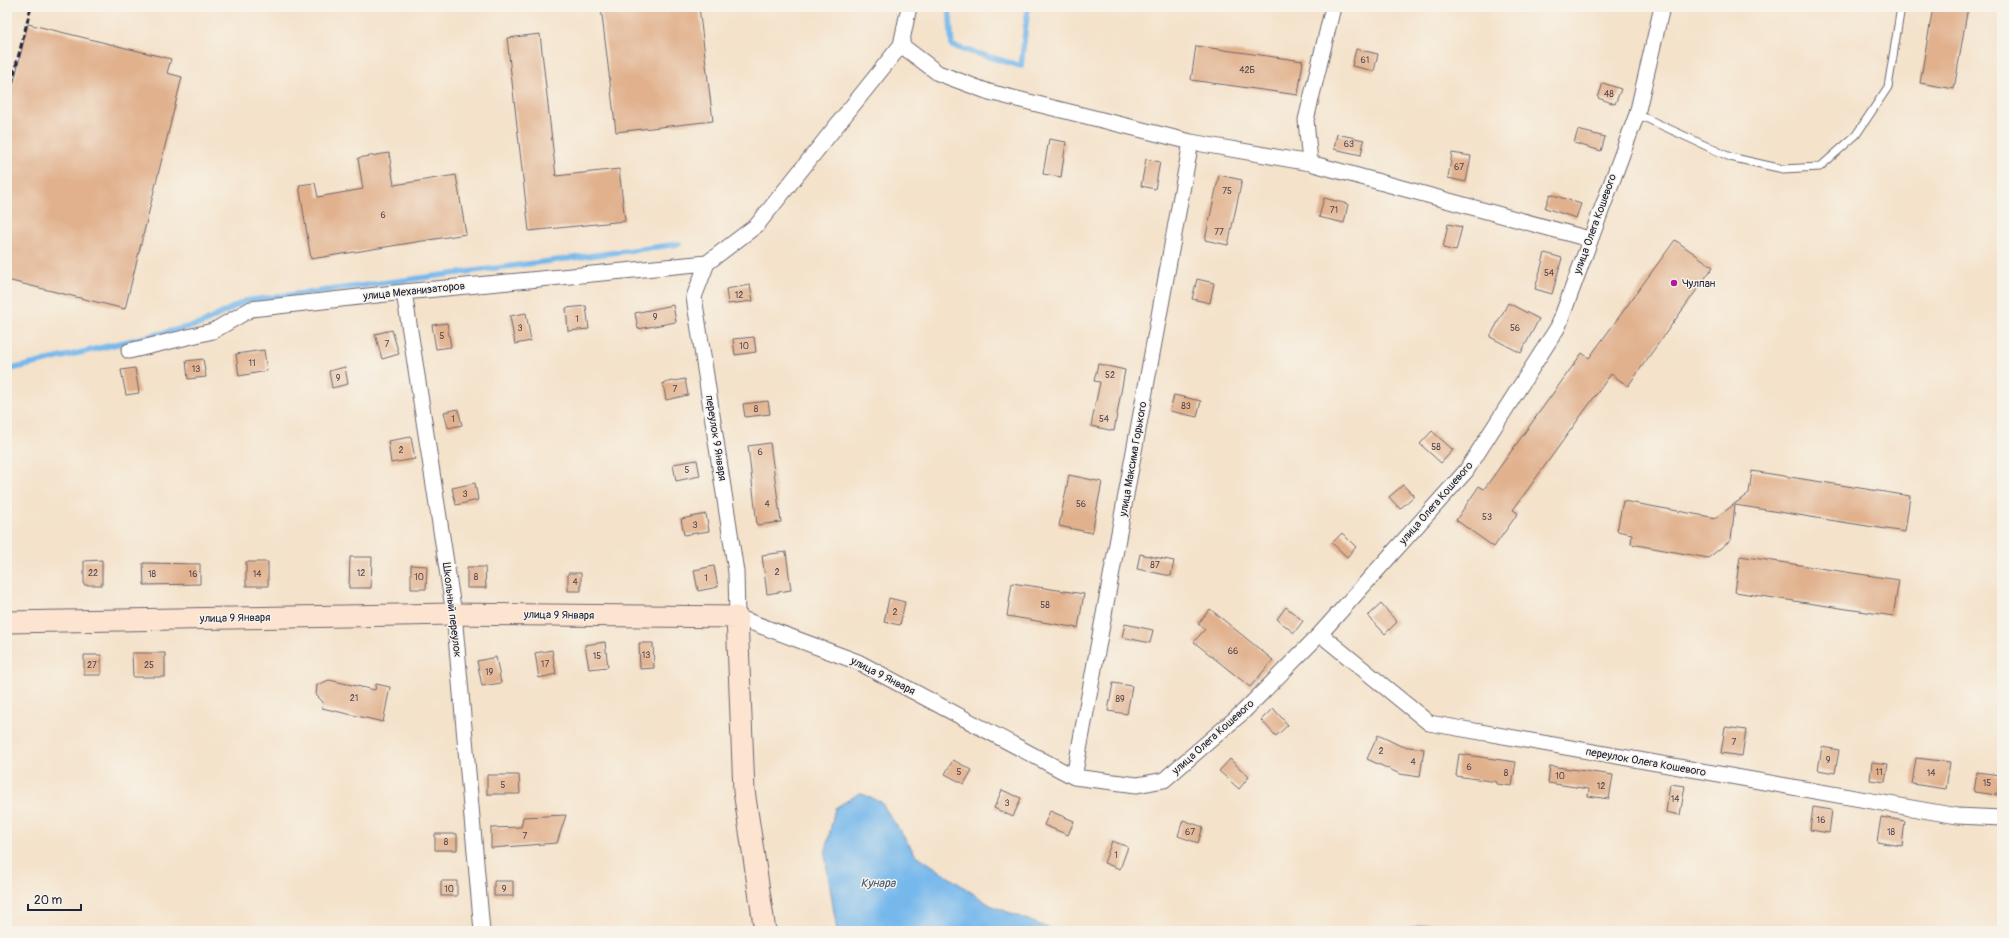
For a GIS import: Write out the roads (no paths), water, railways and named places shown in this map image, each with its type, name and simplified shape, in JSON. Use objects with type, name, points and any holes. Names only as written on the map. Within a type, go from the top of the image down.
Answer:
[{"type":"street","points":[[707,262],[757,225],[901,45],[909,7]]},
{"type":"street","points":[[1310,163],[1306,120],[1333,7]]},
{"type":"street","name":"улица Олега Кошевого","points":[[1074,777],[1137,785],[1164,780],[1243,712],[1320,634],[1466,471],[1558,327],[1589,239],[1637,114],[1662,7]]},
{"type":"street","points":[[901,45],[938,73],[989,92],[1191,142],[1310,163],[1589,239]]},
{"type":"street","name":"улица Максима Горького","points":[[1074,777],[1191,142]]},
{"type":"street","name":"улица Механизаторов","points":[[129,351],[213,330],[250,309],[707,262]]},
{"type":"street","name":"переулок 9 Января","points":[[707,262],[694,297],[736,572],[737,617]]},
{"type":"street","name":"Школьный переулок","points":[[404,292],[454,614],[482,931]]},
{"type":"street","name":"улица 9 Января","points":[[7,622],[454,614],[737,617],[858,662],[1074,777]]},
{"type":"street","points":[[737,617],[744,791],[765,931]]},
{"type":"street","name":"переулок Олега Кошевого","points":[[1320,634],[1429,723],[1957,816],[2002,818]]},
{"type":"lane","points":[[1637,114],[1730,157],[1783,170],[1820,167],[1856,135],[1888,87],[1901,7]]},
{"type":"water","name":"Кунара","points":[[860,793],[881,802],[915,854],[990,905],[1056,931],[837,931],[825,855],[835,808]]},
{"type":"water","points":[[1429,924],[1464,931],[1392,931]]},
{"type":"waterway","points":[[949,7],[952,46],[1021,66],[1028,7]]},
{"type":"waterway","points":[[7,370],[201,324],[245,301],[679,244]]},
{"type":"railway","points":[[7,101],[31,7]]},
{"type":"place","name":"Чулпан","points":[[1674,283]]}]
